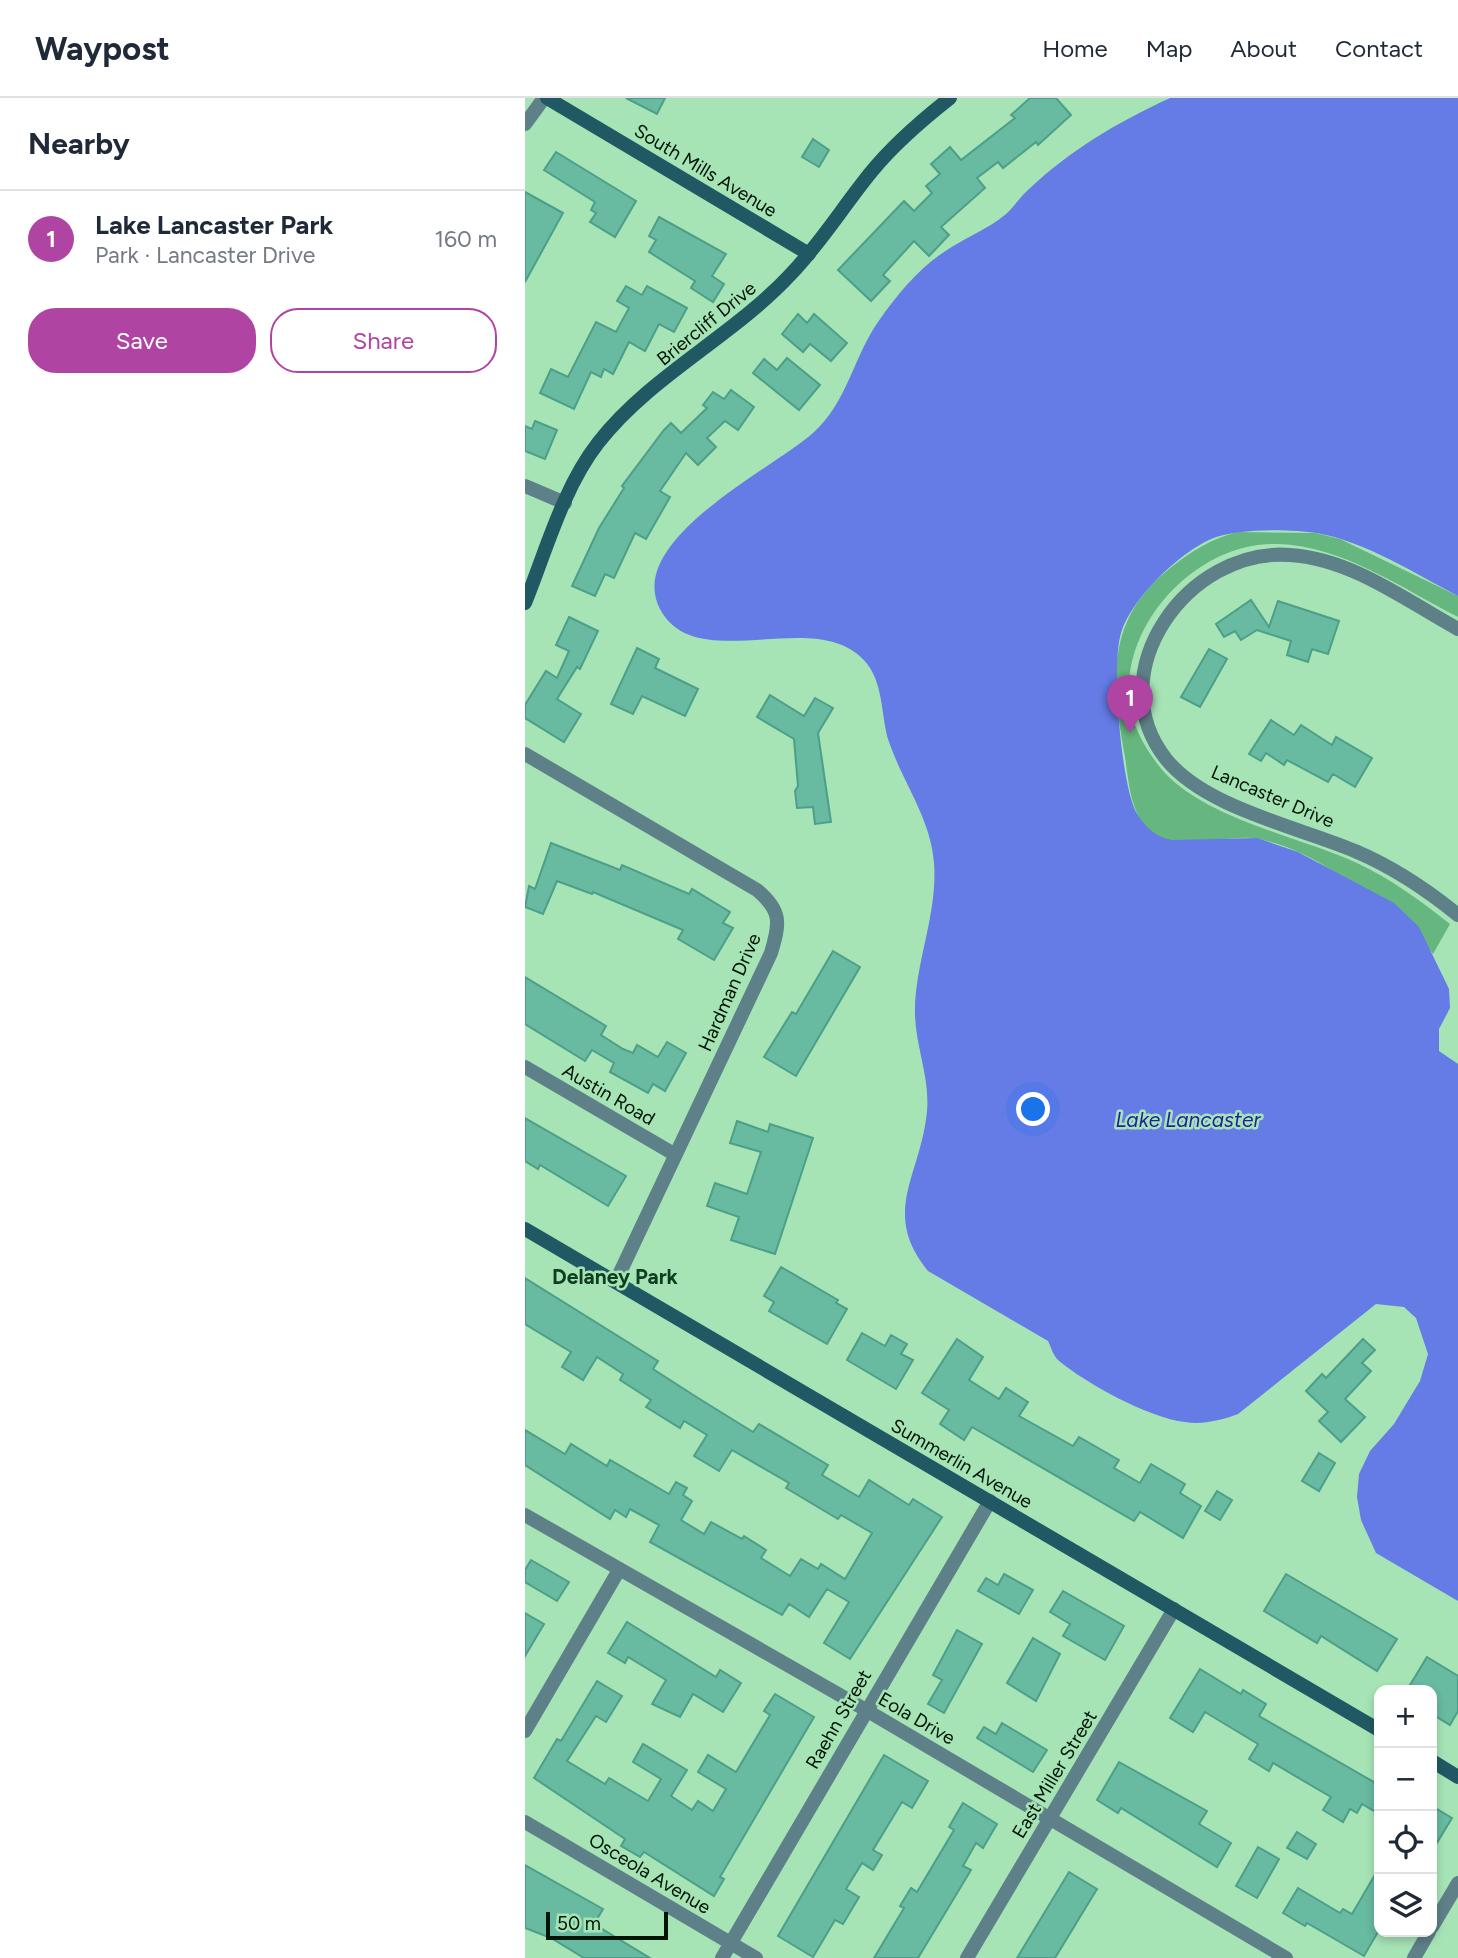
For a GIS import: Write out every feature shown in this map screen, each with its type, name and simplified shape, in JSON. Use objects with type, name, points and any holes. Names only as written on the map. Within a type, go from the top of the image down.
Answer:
[{"type":"street","points":[[525,124],[545,98]]},
{"type":"street","name":"South Mills Avenue","points":[[545,98],[809,254]]},
{"type":"street","name":"Briercliff Drive","points":[[525,603],[565,503],[597,444],[620,419],[750,315],[809,254],[873,171],[906,135],[950,98]]},
{"type":"street","points":[[525,486],[565,503]]},
{"type":"street","name":"Lancaster Drive","points":[[1458,629],[1352,570],[1319,559],[1288,554],[1259,557],[1224,569],[1192,588],[1167,616],[1149,648],[1142,672],[1144,705],[1151,735],[1167,760],[1190,781],[1221,799],[1394,869],[1458,915]]},
{"type":"street","name":"Hardman Drive","points":[[525,754],[757,890],[771,902],[778,914],[777,933],[771,953],[616,1281]]},
{"type":"street","name":"Austin Road","points":[[525,1067],[674,1154]]},
{"type":"street","name":"Summerlin Avenue","points":[[525,1229],[1374,1727]]},
{"type":"street","name":"Raehn Street","points":[[722,1958],[990,1502]]},
{"type":"street","name":"Eola Drive","points":[[525,1515],[866,1710],[1286,1958]]},
{"type":"street","points":[[525,1731],[619,1570]]},
{"type":"street","name":"East Miller Street","points":[[967,1958],[1174,1609]]},
{"type":"street","points":[[1437,1764],[1458,1777]]},
{"type":"street","name":"Osceola Avenue","points":[[525,1822],[756,1958]]},
{"type":"street","points":[[1437,1919],[1458,1883]]},
{"type":"street","points":[[1414,1958],[1426,1937]]},
{"type":"green space","points":[[1238,532],[1316,533],[1340,539],[1458,596],[1458,617],[1371,570],[1326,552],[1278,544],[1249,546],[1222,555],[1196,570],[1174,589],[1155,612],[1140,638],[1131,665],[1129,694],[1131,713],[1138,732],[1159,766],[1177,784],[1199,799],[1251,824],[1370,869],[1428,907],[1450,924],[1433,954],[1417,936],[1350,883],[1298,852],[1259,839],[1174,842],[1150,831],[1138,815],[1129,787],[1117,704],[1118,655],[1123,632],[1133,610],[1148,589],[1169,569],[1202,546]]},
{"type":"water","name":"Lake Lancaster","points":[[1170,98],[1458,98],[1458,596],[1389,559],[1335,537],[1278,530],[1222,535],[1198,546],[1171,566],[1135,606],[1121,633],[1117,696],[1126,776],[1136,812],[1147,827],[1172,840],[1257,838],[1298,852],[1394,903],[1419,927],[1449,989],[1450,1008],[1439,1029],[1439,1051],[1458,1064],[1458,1601],[1376,1553],[1361,1520],[1357,1497],[1359,1474],[1370,1451],[1394,1424],[1420,1381],[1428,1354],[1416,1318],[1404,1307],[1376,1304],[1238,1414],[1192,1423],[1154,1414],[1101,1389],[1058,1360],[1048,1341],[928,1271],[914,1250],[907,1230],[905,1212],[927,1111],[927,1087],[915,1015],[918,977],[933,902],[934,863],[928,831],[886,733],[877,683],[868,665],[847,647],[821,640],[791,638],[730,641],[701,638],[678,629],[660,609],[655,583],[663,557],[682,532],[708,509],[813,433],[825,421],[842,394],[878,322],[925,266],[999,220],[1044,176],[1078,150],[1113,127]]},
{"type":"building","points":[[626,98],[665,98],[657,114]]},
{"type":"building","points":[[1030,98],[1056,98],[1071,115],[1038,145],[1036,142],[1003,168],[998,162],[977,178],[985,188],[941,227],[949,235],[929,256],[914,241],[883,275],[890,281],[871,301],[838,270],[904,201],[914,211],[932,193],[926,186],[940,174],[931,164],[950,147],[961,160],[1015,118],[1011,115]]},
{"type":"building","points":[[813,139],[829,150],[819,167],[802,157]]},
{"type":"building","points":[[556,152],[636,201],[615,237],[590,222],[596,213],[591,210],[595,202],[544,170]]},
{"type":"building","points":[[525,192],[563,213],[525,282]]},
{"type":"building","points":[[659,217],[726,254],[712,276],[724,284],[713,302],[691,288],[695,281],[649,252],[656,240],[649,236]]},
{"type":"building","points":[[626,286],[642,295],[647,286],[687,308],[674,332],[659,324],[645,351],[629,342],[613,374],[604,369],[601,377],[591,372],[574,409],[540,393],[551,369],[568,377],[596,322],[616,332],[629,308],[617,301]]},
{"type":"building","points":[[798,314],[807,323],[814,314],[847,343],[831,361],[810,344],[803,352],[782,334]]},
{"type":"building","points":[[787,358],[820,385],[799,410],[753,373],[764,359],[777,370]]},
{"type":"building","points":[[731,390],[754,407],[738,430],[725,421],[707,438],[716,447],[698,465],[686,453],[660,491],[670,497],[646,539],[635,533],[614,578],[605,574],[595,596],[572,586],[599,528],[624,488],[622,486],[664,430],[671,423],[681,433],[707,408],[703,405],[713,392],[724,399]]},
{"type":"building","points":[[535,421],[557,430],[545,459],[525,451],[525,426],[532,429]]},
{"type":"building","points":[[1251,600],[1269,627],[1278,601],[1339,621],[1328,654],[1312,649],[1308,662],[1287,655],[1291,641],[1257,630],[1241,640],[1235,631],[1224,637],[1216,624]]},
{"type":"building","points":[[569,617],[598,631],[580,669],[577,667],[557,699],[581,714],[564,742],[525,718],[525,705],[546,671],[557,678],[569,651],[556,645]]},
{"type":"building","points":[[637,648],[659,659],[655,668],[698,689],[685,716],[642,696],[633,714],[611,704]]},
{"type":"building","points":[[1209,649],[1227,659],[1200,707],[1181,697]]},
{"type":"building","points":[[770,695],[804,716],[815,698],[833,708],[818,733],[831,822],[815,824],[813,807],[797,808],[794,739],[757,717]]},
{"type":"building","points":[[1271,720],[1294,735],[1301,725],[1332,745],[1336,737],[1372,758],[1355,787],[1333,774],[1328,782],[1287,760],[1284,765],[1266,753],[1261,761],[1249,754]]},
{"type":"building","points":[[551,843],[620,870],[622,865],[689,894],[692,889],[730,912],[723,923],[733,928],[714,960],[678,939],[683,930],[593,892],[592,894],[557,881],[543,914],[525,907],[529,886],[535,889]]},
{"type":"building","points":[[833,951],[860,967],[796,1076],[764,1057],[792,1012],[796,1014]]},
{"type":"building","points":[[525,977],[606,1026],[601,1035],[623,1049],[633,1053],[637,1045],[658,1057],[667,1042],[686,1053],[665,1091],[653,1084],[648,1093],[610,1072],[614,1063],[592,1050],[585,1061],[525,1024]]},
{"type":"building","points":[[525,1118],[626,1176],[608,1206],[540,1165],[538,1169],[525,1161]]},
{"type":"building","points":[[737,1121],[768,1132],[770,1124],[813,1138],[775,1254],[731,1240],[739,1217],[707,1206],[715,1183],[747,1194],[761,1152],[730,1143]]},
{"type":"building","points":[[781,1267],[838,1300],[836,1303],[847,1309],[827,1344],[769,1311],[774,1302],[764,1296]]},
{"type":"building","points":[[525,1278],[658,1361],[653,1369],[753,1432],[759,1424],[828,1465],[822,1475],[859,1497],[869,1480],[909,1505],[913,1499],[942,1517],[850,1659],[824,1643],[849,1602],[827,1589],[809,1617],[789,1604],[782,1615],[650,1542],[659,1525],[630,1509],[626,1517],[615,1510],[610,1519],[525,1465],[525,1430],[565,1454],[571,1444],[607,1466],[610,1460],[669,1494],[676,1482],[687,1488],[683,1495],[692,1501],[681,1520],[704,1534],[711,1522],[742,1539],[744,1536],[766,1550],[761,1558],[790,1576],[801,1559],[818,1569],[821,1564],[845,1579],[872,1533],[841,1515],[838,1519],[786,1488],[789,1483],[732,1450],[719,1471],[694,1456],[707,1435],[684,1421],[680,1428],[646,1407],[651,1400],[620,1380],[623,1374],[597,1357],[583,1380],[562,1367],[571,1352],[525,1324]]},
{"type":"building","points":[[862,1333],[885,1346],[891,1335],[907,1344],[901,1354],[913,1360],[896,1389],[847,1360]]},
{"type":"building","points":[[957,1339],[983,1357],[969,1380],[999,1399],[1006,1388],[1028,1402],[1019,1416],[1073,1446],[1079,1437],[1119,1460],[1114,1468],[1140,1483],[1151,1464],[1185,1484],[1180,1493],[1201,1506],[1183,1538],[1140,1512],[1134,1521],[972,1427],[964,1440],[940,1424],[949,1410],[922,1393]]},
{"type":"building","points":[[1363,1339],[1375,1350],[1362,1363],[1371,1371],[1345,1399],[1365,1417],[1341,1442],[1319,1421],[1328,1412],[1306,1391],[1322,1374],[1326,1378]]},
{"type":"building","points":[[1319,1453],[1335,1463],[1319,1491],[1302,1481]]},
{"type":"building","points":[[1217,1491],[1232,1500],[1220,1520],[1205,1511]]},
{"type":"building","points":[[531,1560],[569,1582],[557,1601],[525,1582],[525,1570]]},
{"type":"building","points":[[1004,1574],[1033,1590],[1019,1614],[978,1591],[986,1578],[998,1585]]},
{"type":"building","points":[[1286,1574],[1397,1639],[1377,1671],[1321,1636],[1317,1643],[1264,1611]]},
{"type":"building","points":[[1063,1591],[1124,1626],[1105,1660],[1063,1636],[1070,1624],[1050,1612]]},
{"type":"building","points":[[525,1613],[544,1624],[525,1656]]},
{"type":"building","points":[[627,1622],[716,1677],[720,1670],[741,1683],[723,1712],[693,1694],[680,1717],[652,1704],[666,1680],[628,1657],[625,1663],[608,1653]]},
{"type":"building","points":[[957,1630],[982,1644],[944,1713],[928,1704],[942,1680],[933,1675]]},
{"type":"building","points":[[1033,1638],[1060,1654],[1036,1701],[1007,1683]]},
{"type":"building","points":[[1427,1657],[1458,1676],[1458,1711],[1450,1725],[1437,1717],[1437,1685],[1410,1685]]},
{"type":"building","points":[[1200,1669],[1241,1694],[1243,1690],[1266,1704],[1259,1716],[1374,1782],[1374,1811],[1362,1804],[1357,1813],[1350,1809],[1343,1822],[1323,1810],[1331,1797],[1273,1763],[1269,1771],[1249,1759],[1258,1744],[1205,1712],[1193,1732],[1170,1718]]},
{"type":"building","points":[[597,1681],[622,1696],[606,1722],[596,1716],[567,1761],[605,1784],[609,1778],[648,1801],[661,1779],[633,1762],[643,1744],[687,1770],[671,1796],[692,1810],[698,1801],[713,1811],[726,1789],[698,1772],[708,1755],[736,1772],[770,1715],[764,1711],[775,1694],[814,1717],[720,1877],[724,1879],[714,1896],[644,1852],[640,1857],[621,1846],[625,1839],[534,1778],[557,1739],[561,1741]]},
{"type":"building","points":[[1002,1723],[1047,1750],[1033,1772],[977,1738],[984,1727],[996,1734]]},
{"type":"building","points":[[884,1755],[928,1781],[912,1808],[902,1802],[873,1850],[882,1855],[873,1870],[862,1863],[846,1889],[859,1897],[843,1924],[835,1920],[813,1957],[778,1936]]},
{"type":"building","points":[[1119,1762],[1207,1811],[1199,1824],[1231,1843],[1217,1867],[1121,1808],[1118,1813],[1097,1800]]},
{"type":"building","points":[[963,1803],[997,1824],[983,1848],[976,1843],[963,1866],[971,1870],[918,1958],[874,1958],[904,1908],[900,1906],[911,1888],[917,1892],[954,1830],[949,1827]]},
{"type":"building","points":[[1437,1809],[1452,1818],[1437,1843]]},
{"type":"building","points":[[1297,1832],[1316,1844],[1307,1859],[1287,1848]]},
{"type":"building","points":[[1258,1847],[1279,1859],[1257,1898],[1236,1886]]},
{"type":"building","points":[[525,1865],[603,1909],[594,1924],[650,1958],[584,1958],[551,1938],[525,1928]]},
{"type":"building","points":[[1069,1872],[1097,1889],[1055,1958],[1017,1958]]},
{"type":"building","points":[[1374,1877],[1375,1937],[1364,1956],[1307,1923],[1305,1926],[1283,1913],[1298,1888],[1340,1913],[1343,1909],[1352,1914]]},
{"type":"place","name":"Lake Lancaster Park","points":[[1130,733]]},
{"type":"district","name":"Delaney Park","points":[[615,1277]]}]
